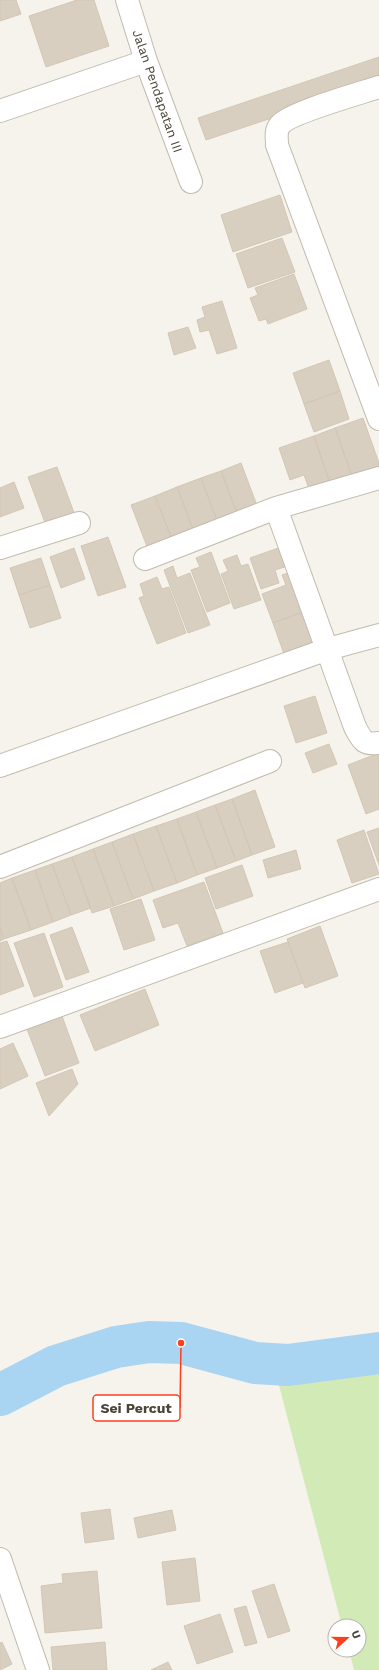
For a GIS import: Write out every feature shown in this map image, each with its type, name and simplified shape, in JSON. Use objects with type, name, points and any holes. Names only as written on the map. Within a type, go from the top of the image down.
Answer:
[{"type":"street","name":"Jalan Pendapatan III","points":[[127,0],[146,61],[191,182]]},
{"type":"street","points":[[0,111],[146,61]]},
{"type":"street","points":[[379,87],[311,109],[281,123],[276,132],[277,145],[379,419]]},
{"type":"street","points":[[145,559],[276,508],[379,478]]},
{"type":"street","points":[[276,508],[355,727],[365,742],[369,744],[379,743]]},
{"type":"street","points":[[0,548],[79,523]]},
{"type":"street","points":[[0,766],[328,649],[379,635]]},
{"type":"street","points":[[0,867],[270,761]]},
{"type":"street","points":[[0,1027],[379,889]]},
{"type":"street","points":[[0,1559],[38,1670]]},
{"type":"green space","points":[[379,1362],[379,1670],[354,1670],[351,1658],[367,1658],[367,1618],[340,1618],[275,1370]]},
{"type":"building","points":[[0,0],[16,0],[21,14],[0,21]]},
{"type":"building","points":[[77,0],[94,0],[109,46],[46,67],[29,16]]},
{"type":"building","points":[[379,57],[379,82],[206,140],[198,118]]},
{"type":"building","points":[[280,195],[292,232],[233,252],[221,215]]},
{"type":"building","points":[[282,238],[295,272],[248,288],[236,254]]},
{"type":"building","points":[[294,274],[307,309],[268,324],[266,319],[259,321],[250,298],[258,295],[255,288]]},
{"type":"building","points":[[222,301],[237,348],[217,354],[209,330],[200,332],[197,320],[205,317],[202,307]]},
{"type":"building","points":[[188,327],[196,348],[174,355],[168,333]]},
{"type":"building","points":[[329,360],[340,391],[304,404],[293,373]]},
{"type":"building","points":[[340,391],[349,419],[314,432],[304,404]]},
{"type":"building","points":[[363,418],[379,463],[379,470],[353,479],[335,428]]},
{"type":"building","points":[[335,428],[353,479],[331,486],[314,436]]},
{"type":"building","points":[[314,436],[331,486],[311,494],[304,475],[290,480],[279,448]]},
{"type":"building","points":[[241,463],[258,508],[238,516],[221,471]]},
{"type":"building","points":[[57,467],[76,518],[47,528],[28,477]]},
{"type":"building","points":[[221,471],[238,516],[218,523],[201,478]]},
{"type":"building","points":[[201,478],[218,523],[194,532],[177,487]]},
{"type":"building","points":[[14,482],[24,508],[0,517],[0,488]]},
{"type":"building","points":[[177,487],[194,532],[172,540],[155,496]]},
{"type":"building","points":[[155,496],[172,540],[148,549],[131,505]]},
{"type":"building","points":[[108,537],[126,587],[98,596],[81,546]]},
{"type":"building","points":[[284,546],[291,565],[275,570],[279,583],[261,589],[250,558]]},
{"type":"building","points":[[74,548],[85,579],[61,588],[50,557]]},
{"type":"building","points":[[211,552],[230,603],[207,612],[191,570],[200,567],[196,558]]},
{"type":"building","points":[[237,555],[241,566],[248,564],[261,600],[234,609],[221,574],[228,571],[223,560]]},
{"type":"building","points":[[41,558],[50,585],[19,595],[10,568]]},
{"type":"building","points":[[173,566],[177,578],[190,573],[210,625],[188,633],[164,570]]},
{"type":"building","points":[[297,570],[311,609],[273,623],[262,594],[286,585],[282,575]]},
{"type":"building","points":[[157,577],[162,589],[169,587],[186,633],[157,644],[139,598],[144,596],[140,584]]},
{"type":"building","points":[[50,585],[61,618],[30,628],[19,595]]},
{"type":"building","points":[[311,609],[322,640],[284,654],[273,623]]},
{"type":"building","points":[[315,696],[327,733],[296,743],[284,706]]},
{"type":"building","points":[[329,744],[337,764],[313,773],[305,753]]},
{"type":"building","points":[[379,753],[379,809],[366,814],[348,765]]},
{"type":"building","points":[[255,790],[275,847],[252,855],[232,799]]},
{"type":"building","points":[[232,799],[252,855],[236,861],[215,805]]},
{"type":"building","points":[[215,805],[236,861],[217,868],[196,812]]},
{"type":"building","points":[[196,812],[217,868],[197,875],[177,819]]},
{"type":"building","points":[[177,819],[197,875],[177,883],[156,826]]},
{"type":"building","points":[[156,826],[177,883],[154,891],[133,834]]},
{"type":"building","points":[[379,828],[379,865],[367,832]]},
{"type":"building","points":[[364,830],[379,874],[352,883],[337,840]]},
{"type":"building","points":[[133,834],[154,891],[133,899],[112,842]]},
{"type":"building","points":[[112,842],[133,899],[114,906],[93,849]]},
{"type":"building","points":[[93,849],[114,906],[92,913],[72,857]]},
{"type":"building","points":[[296,850],[301,869],[268,878],[263,860]]},
{"type":"building","points":[[72,857],[91,908],[71,915],[52,864]]},
{"type":"building","points":[[52,864],[71,915],[53,922],[35,870]]},
{"type":"building","points":[[242,865],[253,896],[216,909],[205,878]]},
{"type":"building","points":[[35,870],[53,922],[31,930],[12,878]]},
{"type":"building","points":[[12,878],[31,930],[4,939],[0,928],[0,883]]},
{"type":"building","points":[[204,882],[223,933],[187,946],[178,923],[163,928],[153,900]]},
{"type":"building","points":[[141,899],[155,940],[124,950],[110,909]]},
{"type":"building","points":[[320,926],[338,976],[305,988],[287,939]]},
{"type":"building","points":[[72,927],[89,972],[66,980],[50,935]]},
{"type":"building","points":[[0,928],[4,939],[0,941]]},
{"type":"building","points":[[44,933],[63,987],[34,997],[14,943]]},
{"type":"building","points":[[7,941],[24,986],[0,995],[0,943]]},
{"type":"building","points":[[288,942],[303,983],[275,993],[260,951]]},
{"type":"building","points":[[145,989],[159,1025],[95,1051],[80,1015]]},
{"type":"building","points":[[62,1016],[79,1063],[45,1076],[27,1029]]},
{"type":"building","points":[[13,1043],[28,1076],[0,1089],[0,1049]]},
{"type":"building","points":[[72,1069],[78,1084],[49,1116],[36,1083]]},
{"type":"building","points":[[110,1509],[114,1539],[85,1543],[81,1513]]},
{"type":"building","points":[[172,1510],[176,1530],[138,1538],[134,1518]]},
{"type":"building","points":[[195,1558],[200,1601],[167,1605],[162,1562]]},
{"type":"building","points":[[97,1571],[102,1628],[45,1633],[41,1586],[63,1583],[62,1574]]},
{"type":"building","points":[[274,1584],[290,1631],[268,1638],[252,1591]]},
{"type":"building","points":[[246,1606],[257,1643],[245,1646],[234,1609]]},
{"type":"building","points":[[220,1614],[233,1652],[197,1664],[184,1626]]},
{"type":"building","points":[[2,1642],[12,1664],[0,1670],[0,1643]]},
{"type":"building","points":[[105,1642],[107,1670],[53,1670],[51,1647]]},
{"type":"building","points":[[168,1662],[172,1670],[151,1670]]},
{"type":"waterway","points":[[0,1395],[56,1366],[116,1347],[149,1342],[181,1343],[255,1363],[288,1365],[379,1353]]},
{"type":"place","name":"Sei Percut","points":[[181,1343]]}]
